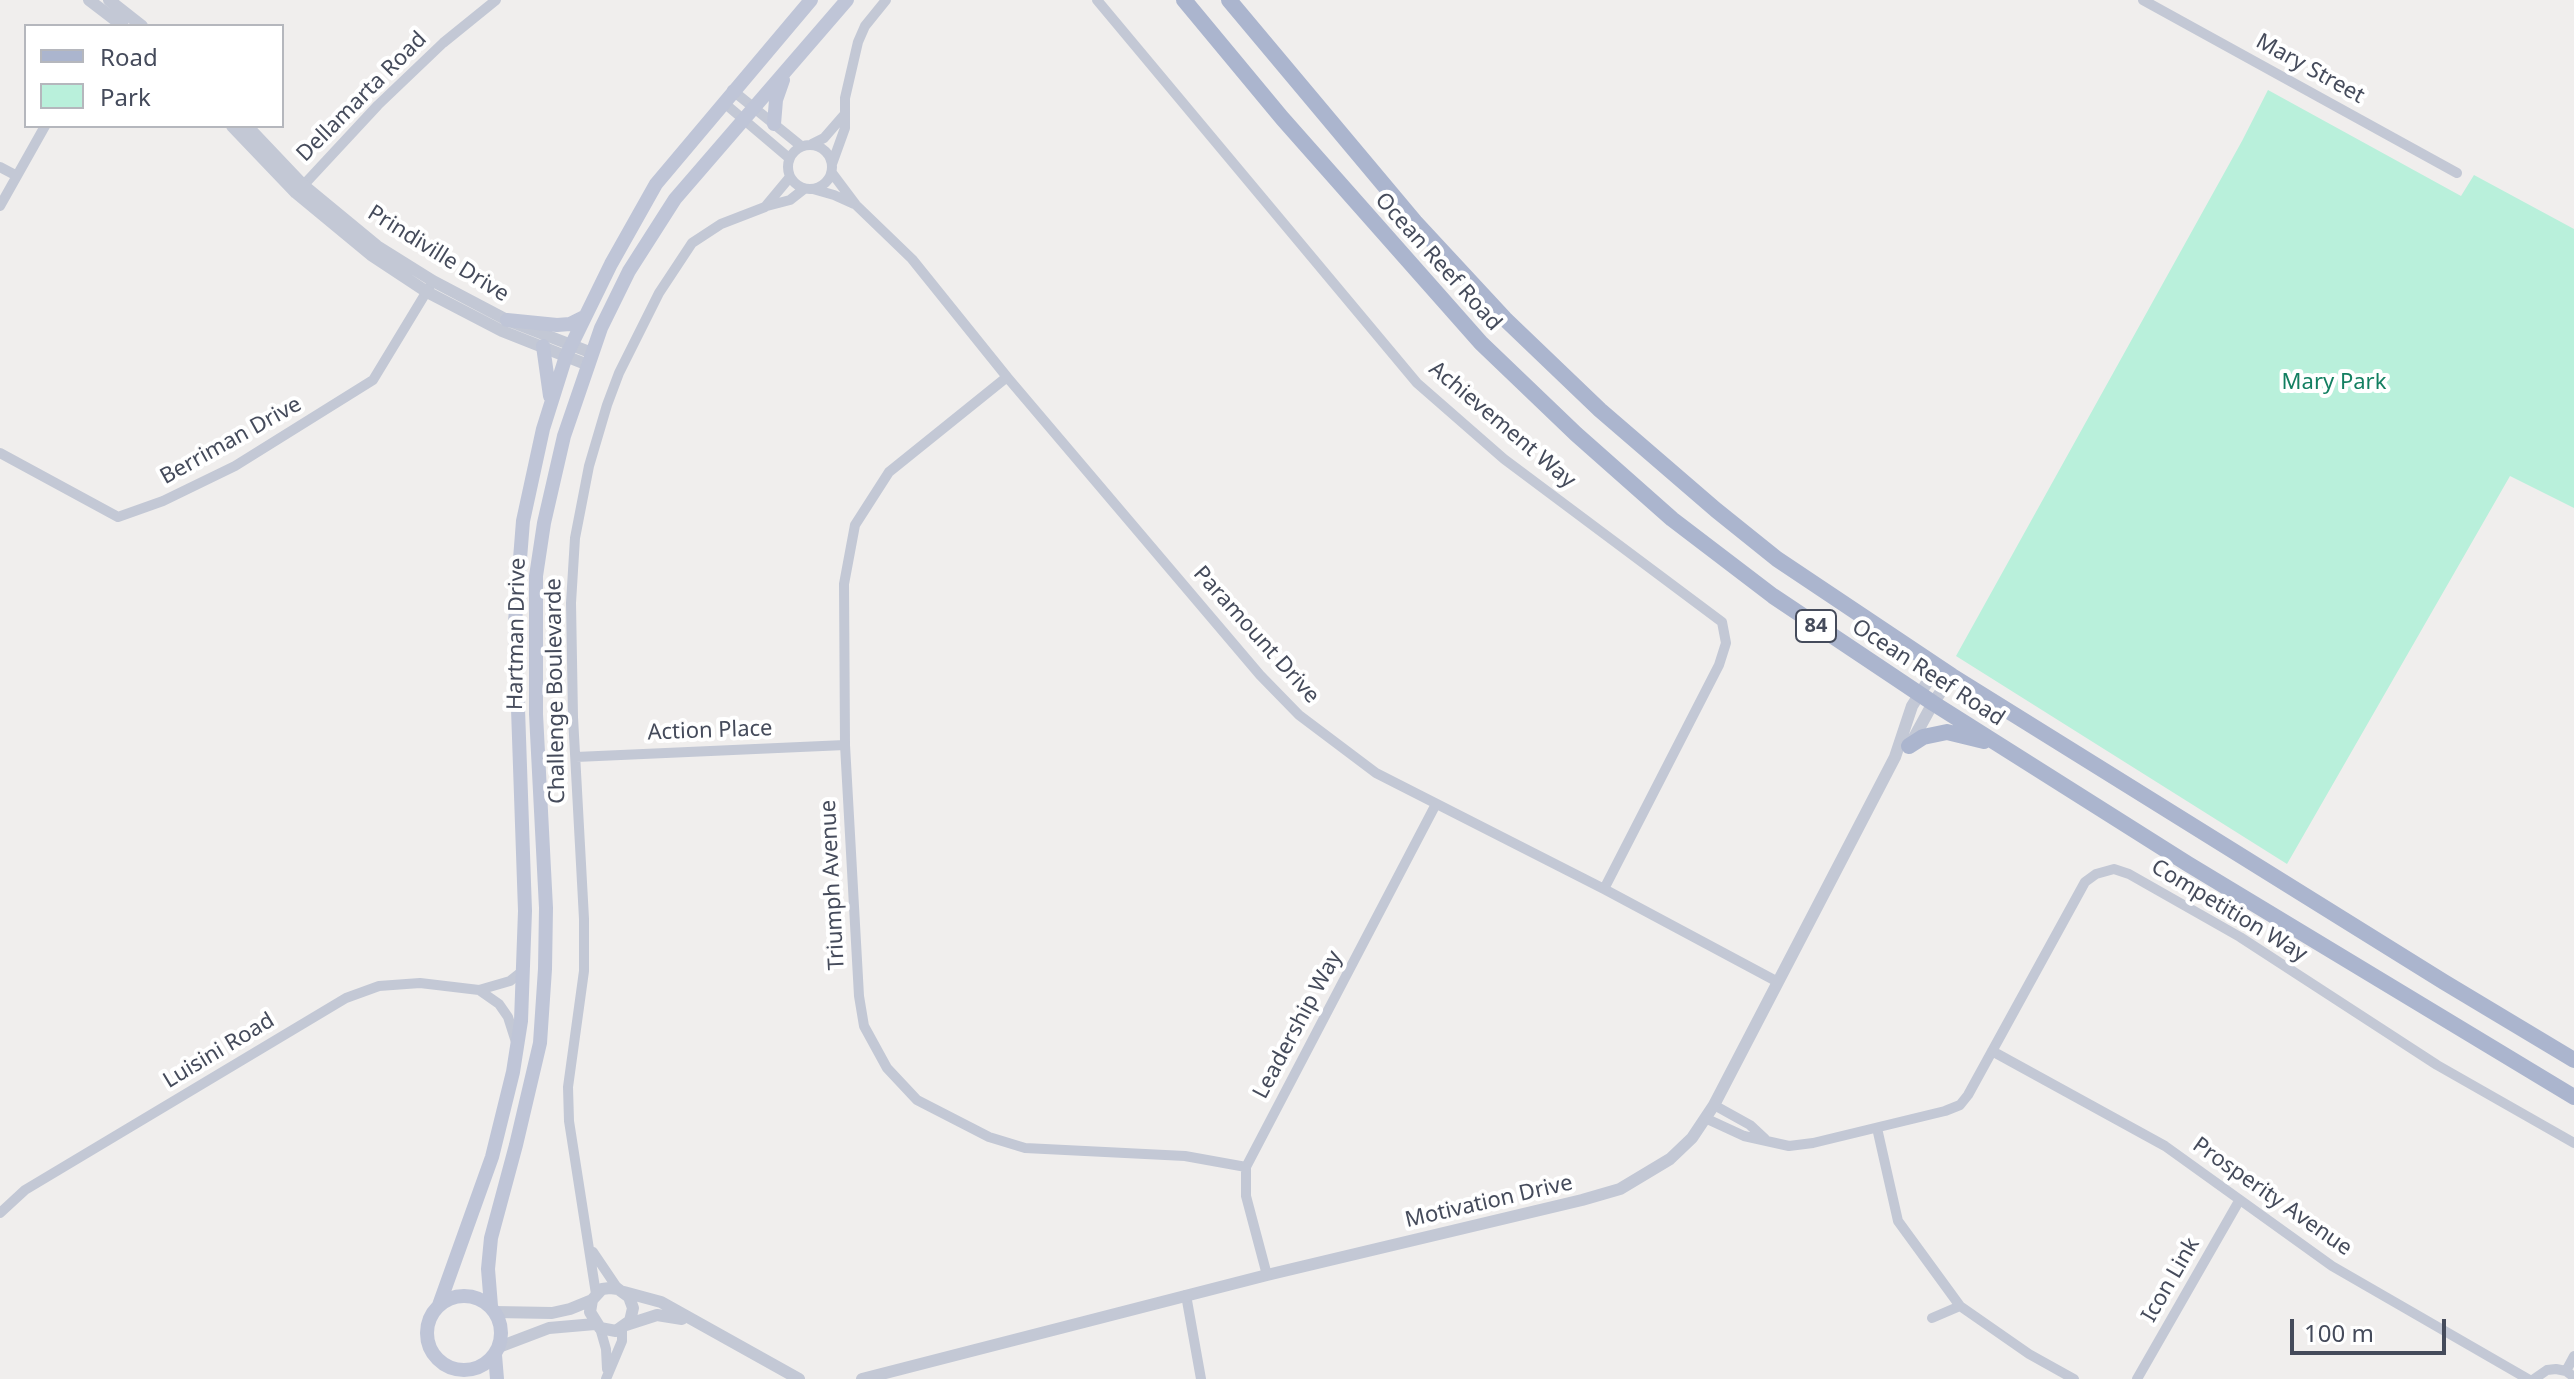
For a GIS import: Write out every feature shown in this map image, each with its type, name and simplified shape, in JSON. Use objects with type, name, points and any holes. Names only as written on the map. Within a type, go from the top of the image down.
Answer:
[{"type":"main road","name":"Hartman Drive","points":[[493,1309],[488,1255],[540,1043],[546,908],[536,714],[536,576],[544,523],[564,436],[590,359],[629,271],[675,199],[847,0]]},
{"type":"main road","name":"Ocean Reef Road","points":[[1184,0],[1292,129],[1481,343],[1576,434],[1672,519],[1773,596],[1926,698],[2480,1042],[2574,1097]]},
{"type":"main road","name":"Ocean Reef Road","points":[[1229,0],[1415,222],[1505,319],[1600,410],[1777,559],[1944,671],[2573,1060]]},
{"type":"main road","name":"Hartman Drive","points":[[439,1305],[492,1157],[517,1046],[525,968],[515,622],[523,521],[551,404],[584,317],[656,184],[808,2]]},
{"type":"main road","points":[[774,124],[776,100],[788,69]]},
{"type":"main road","points":[[507,320],[557,325],[570,324],[584,317]]},
{"type":"main road","points":[[543,346],[551,404]]},
{"type":"main road","points":[[1909,746],[1923,737],[1947,732],[2011,752]]},
{"type":"main road","points":[[452,1379],[430,1347],[427,1329],[439,1305],[465,1296],[474,1297],[493,1309],[501,1323],[497,1379]]},
{"type":"main road","points":[[440,1361],[463,1370],[475,1369],[497,1351]]},
{"type":"street","points":[[89,0],[137,24]]},
{"type":"street","name":"Dellamarta Road","points":[[300,189],[399,84],[496,0]]},
{"type":"street","points":[[844,115],[824,138],[806,145],[789,158],[787,168],[790,177],[809,189],[828,181],[845,128],[851,63],[865,26],[886,0]]},
{"type":"street","name":"Achievement Way","points":[[1097,0],[1417,383],[1504,459],[1722,622],[1726,643],[1719,665],[1604,889]]},
{"type":"street","name":"Mary Street","points":[[2143,0],[2457,173]]},
{"type":"street","points":[[728,96],[754,108],[806,145],[823,149],[832,168]]},
{"type":"street","points":[[728,96],[743,120],[789,158]]},
{"type":"street","points":[[0,206],[44,128]]},
{"type":"street","name":"Prindiville Drive","points":[[234,128],[371,255],[430,286],[590,359]]},
{"type":"street","name":"Prindiville Drive","points":[[249,128],[300,189]]},
{"type":"street","points":[[0,167],[17,176]]},
{"type":"street","name":"Paramount Drive","points":[[832,168],[856,205],[912,259],[1007,377],[1260,675],[1299,715],[1376,773],[1776,981]]},
{"type":"street","name":"Challenge Boulevarde","points":[[765,207],[790,177]]},
{"type":"street","name":"Paramount Drive","points":[[809,189],[856,205]]},
{"type":"street","name":"Challenge Boulevarde","points":[[594,1297],[568,1098],[570,1056],[578,1024],[584,971],[573,717],[571,603],[575,538],[589,466],[619,373],[659,293],[692,243],[721,224],[765,207],[776,206],[809,189]]},
{"type":"street","name":"Prindiville Drive","points":[[430,286],[502,331],[543,346],[569,350]]},
{"type":"street","name":"Berriman Drive","points":[[0,453],[118,517],[163,501],[235,466],[373,380],[430,286]]},
{"type":"street","name":"Triumph Avenue","points":[[1007,377],[889,472],[855,525],[844,584],[845,745],[859,996],[864,1026],[887,1068],[917,1100],[989,1137],[1025,1148],[1185,1156],[1246,1167]]},
{"type":"street","name":"Motivation Drive","points":[[862,1379],[1186,1295],[1620,1189],[1670,1159],[1692,1138],[1714,1105],[1895,757],[1909,714],[1926,698],[1944,671]]},
{"type":"street","name":"Motivation Drive","points":[[1895,757],[1909,746],[1926,698]]},
{"type":"street","name":"Action Place","points":[[576,757],[845,745]]},
{"type":"street","name":"Leadership Way","points":[[1246,1167],[1436,804]]},
{"type":"street","name":"Competition Way","points":[[1705,1118],[1744,1136],[1789,1146],[1877,1128],[1960,1105],[2085,882],[2096,874],[2114,869],[2129,874],[2240,937],[2437,1065],[2574,1143]]},
{"type":"street","name":"Luisini Road","points":[[0,1213],[25,1190],[346,998],[379,986],[420,983],[479,990],[510,981],[525,968]]},
{"type":"street","points":[[479,990],[499,1004],[508,1017],[517,1046]]},
{"type":"street","name":"Prosperity Avenue","points":[[1992,1051],[2165,1146],[2332,1266],[2528,1379]]},
{"type":"street","points":[[1714,1105],[1750,1125],[1767,1140]]},
{"type":"street","points":[[1877,1128],[1898,1221],[1960,1306],[2029,1354],[2074,1379]]},
{"type":"street","points":[[1246,1167],[1246,1196],[1267,1275]]},
{"type":"street","name":"Icon Link","points":[[2137,1379],[2239,1201]]},
{"type":"street","name":"Challenge Boulevarde","points":[[588,1243],[599,1265],[621,1290]]},
{"type":"street","points":[[493,1309],[552,1313],[610,1288],[621,1290],[654,1299],[799,1379]]},
{"type":"street","points":[[606,1377],[633,1308],[621,1290]]},
{"type":"street","points":[[1186,1295],[1201,1379]]},
{"type":"street","points":[[594,1297],[590,1312],[608,1357],[606,1377]]},
{"type":"street","points":[[1932,1318],[1960,1306]]},
{"type":"street","points":[[497,1351],[549,1328],[597,1326],[611,1331],[657,1315],[693,1321]]},
{"type":"street","points":[[2534,1379],[2547,1370],[2570,1374],[2574,1356]]},
{"type":"green space","name":"Mary Park","points":[[2268,90],[2461,196],[2474,175],[2574,229],[2574,508],[2510,476],[2287,864],[1956,656]]}]
